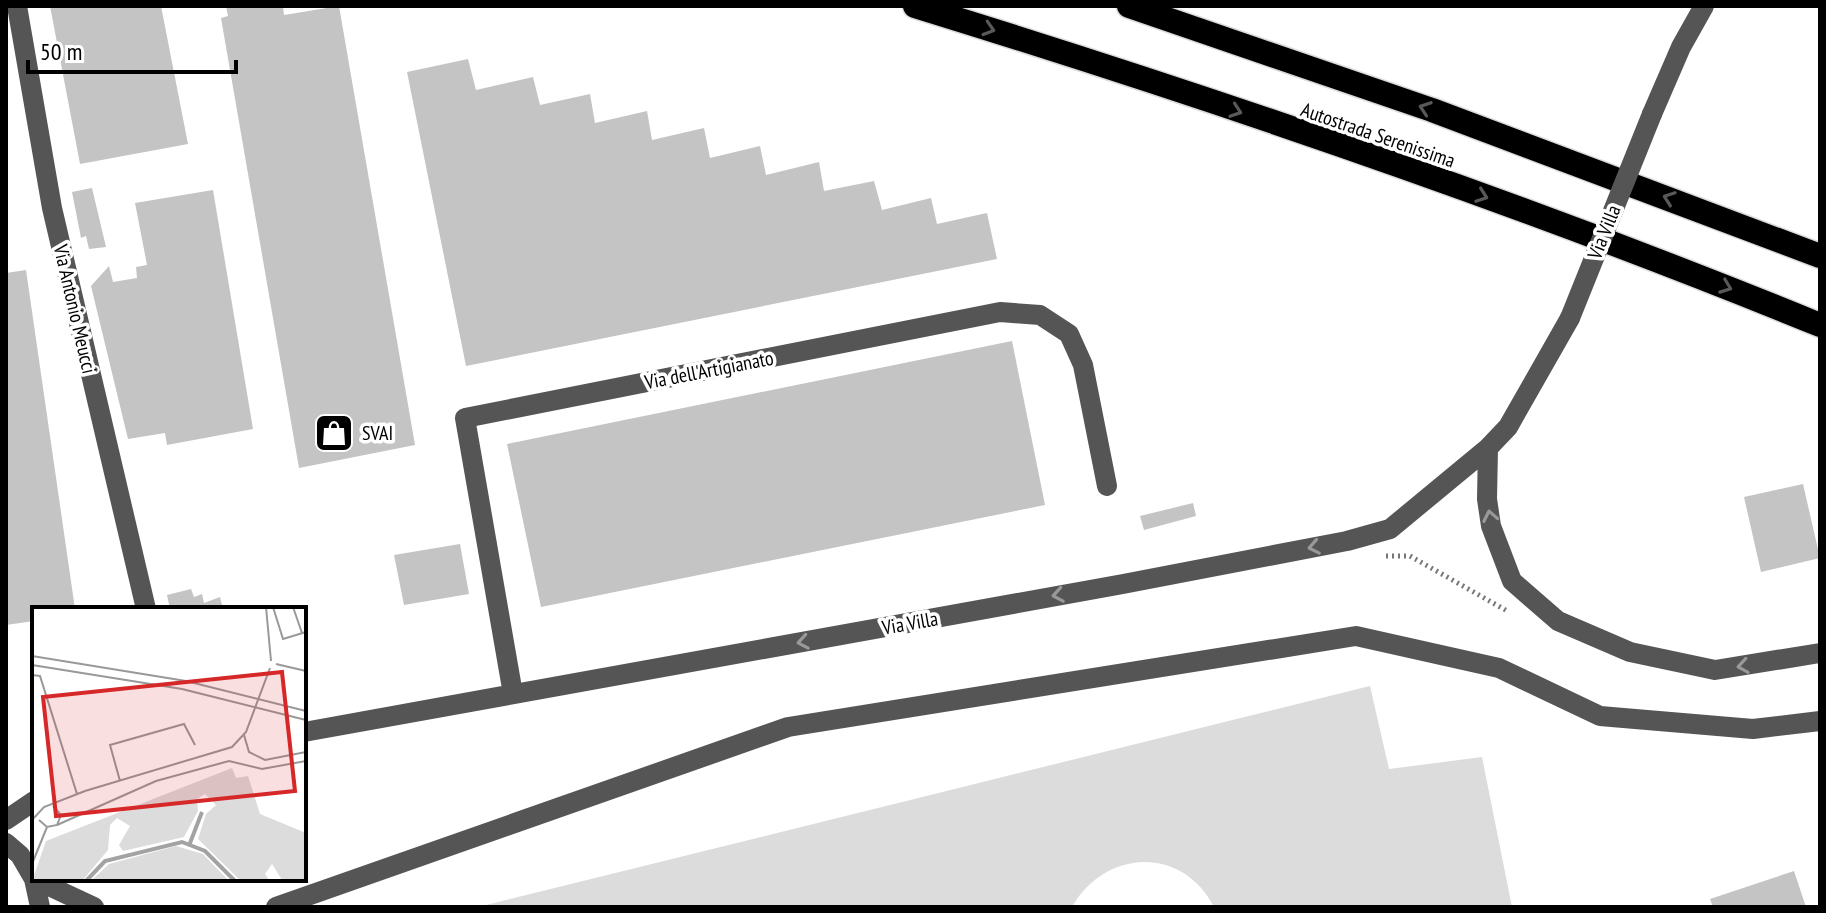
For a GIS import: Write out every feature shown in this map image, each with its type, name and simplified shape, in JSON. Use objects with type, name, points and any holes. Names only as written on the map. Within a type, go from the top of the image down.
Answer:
[{"type":"highway","name":"Autostrada Serenissima","points":[[915,6],[1070,54],[1418,173],[1820,325]]},
{"type":"highway","name":"Autostrada Serenissima","points":[[1129,6],[1432,110],[1820,256]]},
{"type":"street","name":"Via Antonio Meucci","points":[[17,6],[52,208],[146,607]]},
{"type":"street","name":"Via Villa","points":[[306,732],[1138,581],[1347,541],[1390,529],[1488,448],[1508,427],[1570,318],[1652,114],[1681,47],[1704,6]]},
{"type":"street","name":"Via dell'Artigianato","points":[[513,694],[465,418],[1000,312],[1040,315],[1069,334],[1083,365],[1107,486]]},
{"type":"street","points":[[1488,448],[1487,499],[1491,526],[1512,581],[1558,621],[1630,652],[1715,670],[1820,653]]},
{"type":"street","points":[[276,907],[788,727],[1356,636],[1499,668],[1600,716],[1753,729],[1820,721]]},
{"type":"street","points":[[6,820],[32,802]]},
{"type":"street","points":[[6,843],[20,855],[32,876]]},
{"type":"street","points":[[34,881],[40,907]]},
{"type":"street","points":[[38,881],[94,907]]},
{"type":"path","points":[[1382,556],[1410,556],[1516,616]]},
{"type":"shaded area","points":[[1370,686],[1389,769],[1482,757],[1512,907],[1214,907],[1200,887],[1183,873],[1164,864],[1143,862],[1123,865],[1104,874],[1086,888],[1072,907],[478,907]]},
{"type":"building","points":[[50,6],[161,6],[188,144],[80,164]]},
{"type":"building","points":[[226,6],[283,6],[284,15],[339,6],[415,445],[299,468],[221,18],[228,16]]},
{"type":"building","points":[[468,59],[476,90],[533,77],[540,105],[590,94],[595,123],[647,111],[652,140],[704,128],[710,158],[760,146],[766,175],[819,162],[824,191],[874,181],[882,210],[931,198],[937,224],[987,213],[997,259],[466,366],[407,72]]},
{"type":"building","points":[[92,188],[106,247],[89,249],[86,236],[81,238],[72,192]]},
{"type":"building","points":[[213,190],[253,429],[167,445],[165,433],[128,439],[91,286],[109,266],[113,282],[137,278],[136,267],[147,265],[135,203]]},
{"type":"building","points":[[26,270],[75,607],[32,607],[32,621],[6,625],[6,273]]},
{"type":"building","points":[[1012,341],[1045,505],[541,607],[507,444]]},
{"type":"building","points":[[1803,484],[1820,558],[1761,572],[1744,497]]},
{"type":"building","points":[[1193,503],[1196,516],[1144,530],[1140,516]]},
{"type":"building","points":[[460,544],[469,594],[404,605],[394,555]]},
{"type":"building","points":[[191,589],[194,597],[202,594],[204,603],[220,597],[222,607],[170,607],[167,595]]},
{"type":"building","points":[[1794,871],[1806,907],[1713,907],[1710,899]]},
{"type":"place","name":"SVAI","points":[[334,433]]}]
